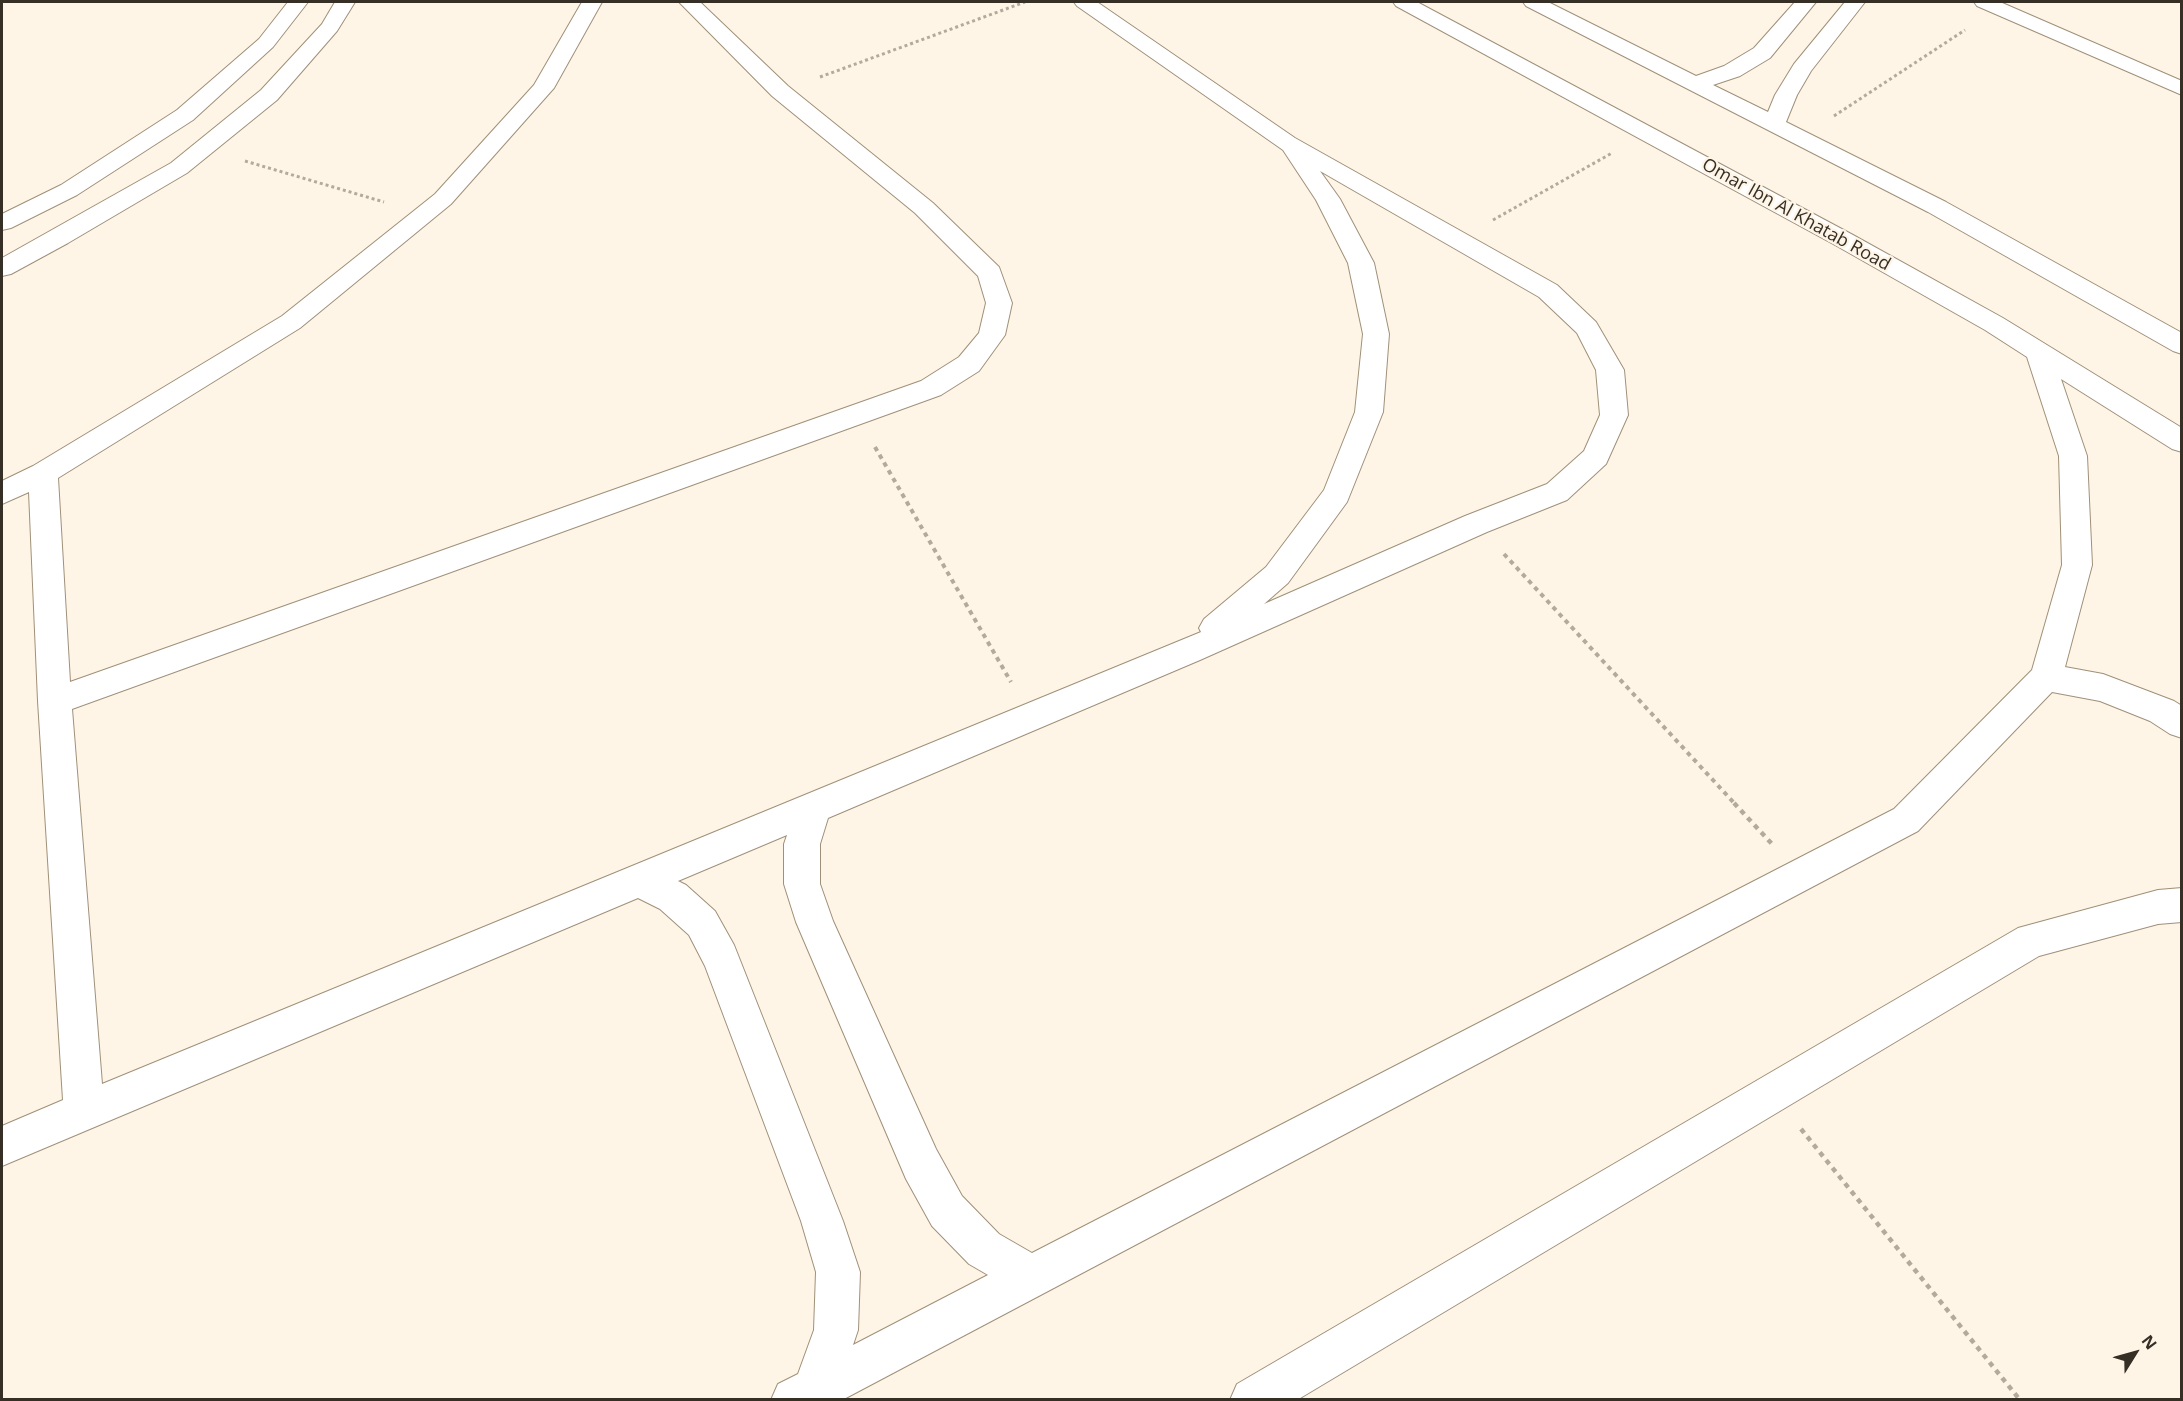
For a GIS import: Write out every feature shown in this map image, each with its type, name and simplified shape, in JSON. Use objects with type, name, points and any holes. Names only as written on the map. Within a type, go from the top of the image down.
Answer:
[{"type":"street","points":[[2,223],[69,190],[185,115],[266,43],[298,2]]},
{"type":"street","points":[[2,268],[59,238],[179,168],[269,95],[330,27],[345,2]]},
{"type":"street","points":[[2,494],[43,473],[291,322],[443,199],[543,88],[592,2]]},
{"type":"street","points":[[55,701],[931,388],[969,364],[992,335],[999,303],[990,273],[932,216],[780,91],[689,2]]},
{"type":"street","points":[[2,1146],[1189,651],[1476,524],[1557,492],[1596,457],[1614,415],[1610,370],[1587,328],[1548,291],[1287,143],[1113,11],[1084,2]]},
{"type":"street","name":"Omar Ibn Al Khatab Road","points":[[1403,2],[1994,324],[2040,355],[2181,441]]},
{"type":"street","points":[[1533,2],[1936,207],[2181,345]]},
{"type":"street","points":[[1695,84],[1732,71],[1762,54],[1806,2]]},
{"type":"street","points":[[1774,124],[1786,95],[1802,69],[1855,2]]},
{"type":"street","points":[[1991,5],[2181,89]]},
{"type":"street","points":[[1189,651],[1277,575],[1337,494],[1369,412],[1376,334],[1361,263],[1328,199],[1287,143]]},
{"type":"street","points":[[804,1394],[1906,820],[2046,677],[2078,565],[2073,456],[2040,355]]},
{"type":"street","points":[[43,473],[55,701],[84,1112]]},
{"type":"street","points":[[2046,677],[2103,688],[2162,711],[2181,724]]},
{"type":"street","points":[[814,806],[802,844],[802,884],[815,922],[921,1164],[947,1211],[984,1249],[1031,1276]]},
{"type":"street","points":[[638,880],[674,897],[702,923],[712,941],[721,958],[822,1221],[838,1272],[836,1330],[804,1394]]},
{"type":"street","points":[[1253,1400],[2031,941],[2158,907],[2181,905]]},
{"type":"path","points":[[780,91],[1025,2]]},
{"type":"path","points":[[1801,138],[1991,5]]},
{"type":"path","points":[[1458,240],[1647,133]]},
{"type":"path","points":[[202,149],[425,214]]},
{"type":"path","points":[[856,415],[1030,717]]},
{"type":"path","points":[[1476,524],[1801,875]]},
{"type":"path","points":[[1772,1094],[2020,1400]]}]
